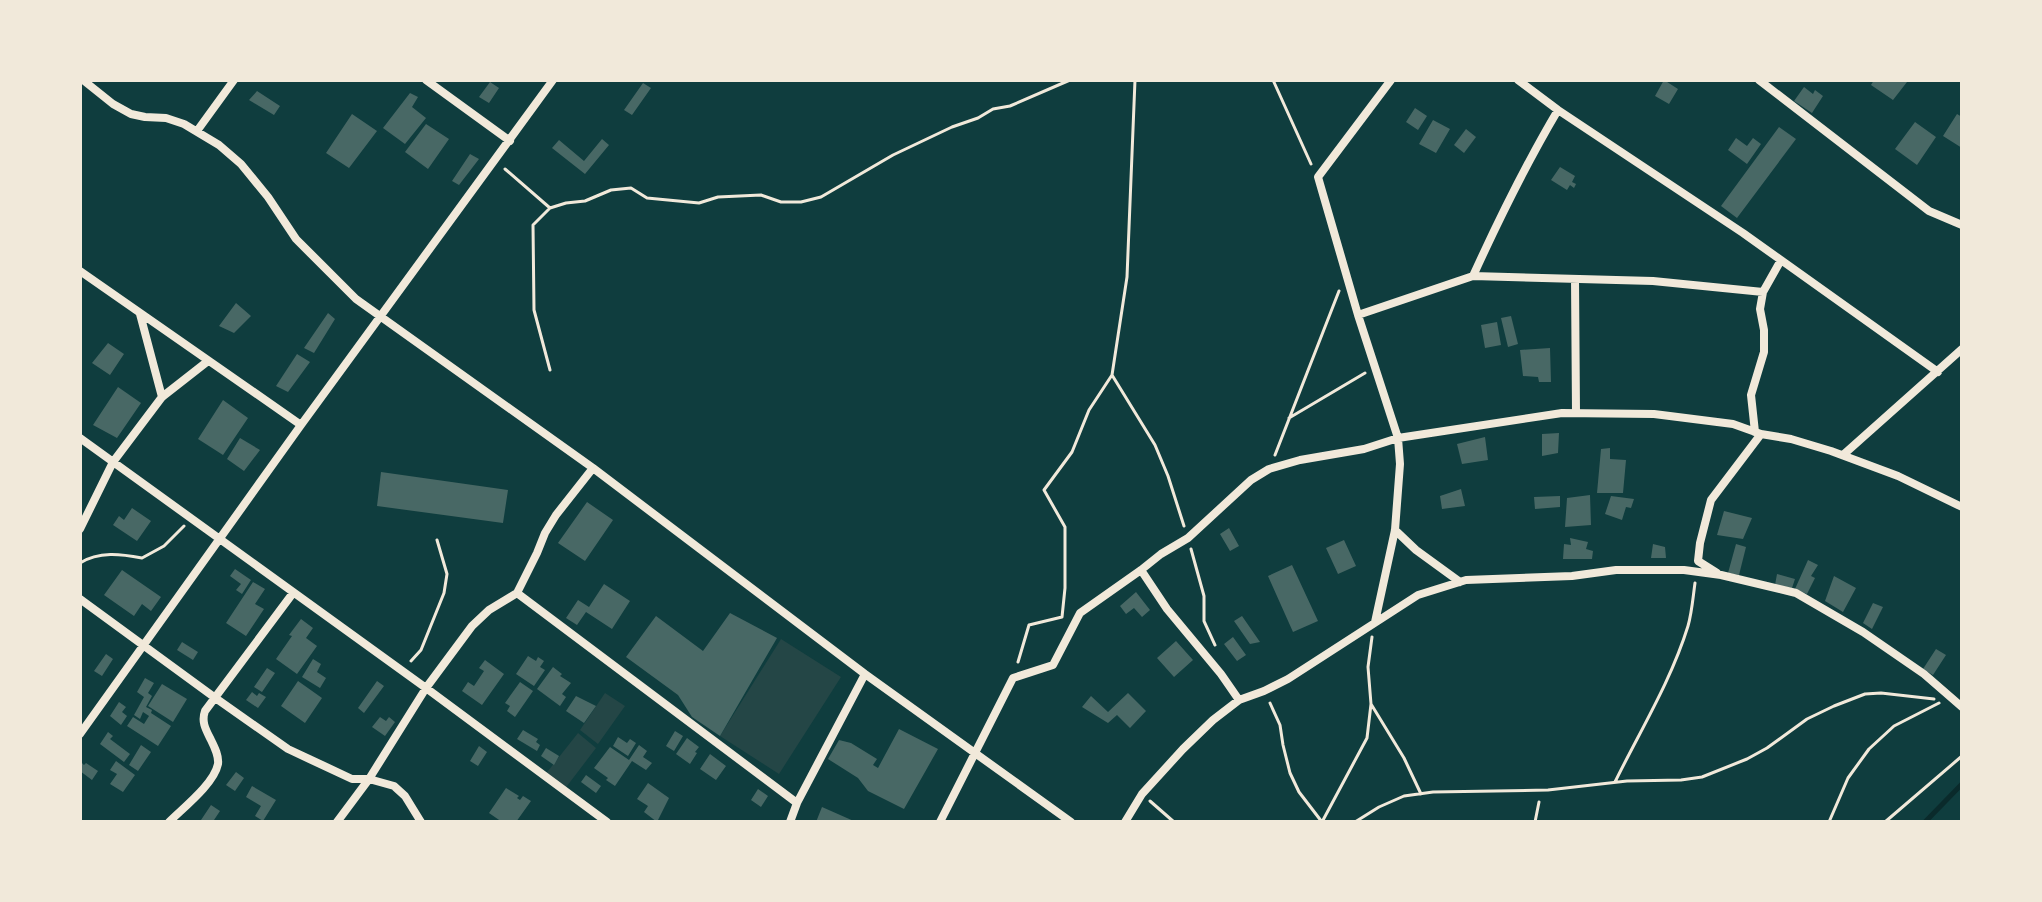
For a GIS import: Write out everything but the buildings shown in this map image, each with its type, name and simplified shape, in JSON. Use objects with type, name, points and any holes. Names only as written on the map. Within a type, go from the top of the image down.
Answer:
[{"type":"street","points":[[83,80],[131,114],[166,118],[197,131],[219,145],[241,164],[296,239],[336,281],[381,318],[593,468],[865,674],[1071,822]]},
{"type":"street","points":[[197,131],[234,80]]},
{"type":"street","points":[[426,80],[510,141]]},
{"type":"street","points":[[80,734],[553,80]]},
{"type":"street","points":[[1375,622],[1395,530],[1400,464],[1398,438],[1318,177],[1391,80]]},
{"type":"street","points":[[1518,80],[1938,372]]},
{"type":"street","points":[[1759,80],[1929,211],[1962,225]]},
{"type":"street","points":[[1473,276],[1507,201],[1558,110]]},
{"type":"street","points":[[1721,575],[1698,561],[1700,543],[1711,500],[1758,433],[1751,395],[1764,352],[1760,309],[1763,292],[1781,260]]},
{"type":"street","points":[[80,271],[301,425]]},
{"type":"street","points":[[1358,315],[1473,276],[1653,281],[1763,292]]},
{"type":"street","points":[[1575,279],[1576,413]]},
{"type":"street","points":[[140,314],[162,397]]},
{"type":"street","points":[[1843,455],[1962,349]]},
{"type":"street","points":[[80,529],[113,462],[162,397],[208,361]]},
{"type":"street","points":[[940,822],[1013,678],[1053,665],[1080,613],[1188,538],[1236,492],[1269,469],[1300,460],[1364,449],[1398,438],[1562,413],[1654,414],[1733,424],[1758,433],[1791,439],[1898,476],[1962,507]]},
{"type":"street","points":[[80,438],[607,822]]},
{"type":"street","points":[[337,822],[369,779],[426,688],[479,617],[517,593],[545,533],[593,468]]},
{"type":"street","points":[[1395,530],[1416,550],[1460,582]]},
{"type":"street","points":[[1141,570],[1167,609],[1239,700]]},
{"type":"street","points":[[1125,822],[1142,794],[1213,720],[1239,700],[1288,679],[1418,595],[1460,582],[1572,576],[1616,570],[1696,572],[1796,593],[1863,632],[1924,674],[1962,707]]},
{"type":"street","points":[[169,822],[195,797],[216,770],[216,750],[203,718],[214,697],[293,593]]},
{"type":"street","points":[[517,593],[797,803]]},
{"type":"street","points":[[80,599],[288,749],[352,779],[369,779],[400,789],[421,822]]},
{"type":"street","points":[[790,822],[865,674]]},
{"type":"path","points":[[550,370],[534,310],[532,262],[533,225],[550,208],[585,201],[611,190],[631,188],[647,198],[699,203],[718,197],[761,195],[781,202],[801,202],[821,197],[893,155],[952,127],[1070,80]]},
{"type":"path","points":[[1013,678],[1029,625],[1062,617],[1065,527],[1044,490],[1072,452],[1089,410],[1112,375],[1127,277],[1135,80]]},
{"type":"path","points":[[1273,80],[1318,177]]},
{"type":"path","points":[[495,160],[550,208]]},
{"type":"path","points":[[1269,469],[1346,272]]},
{"type":"path","points":[[1289,418],[1375,366]]},
{"type":"path","points":[[1112,375],[1155,445],[1168,476],[1204,596],[1204,621],[1216,647]]},
{"type":"path","points":[[80,563],[116,553],[142,558],[164,546],[191,520]]},
{"type":"path","points":[[398,669],[408,664],[421,650],[444,593],[447,574],[437,540]]},
{"type":"path","points":[[1615,782],[1659,695],[1689,623],[1696,572]]},
{"type":"path","points":[[1264,691],[1280,725],[1294,783],[1322,822],[1367,738],[1371,704],[1368,667],[1375,622]]},
{"type":"path","points":[[1355,822],[1404,796],[1548,790],[1702,777],[1747,759],[1807,719],[1865,694],[1945,700],[1894,726],[1869,749],[1848,778],[1829,822]]},
{"type":"path","points":[[1371,704],[1404,758],[1421,794]]},
{"type":"path","points":[[1885,822],[1962,756]]},
{"type":"path","points":[[1142,794],[1174,822]]},
{"type":"path","points":[[1535,822],[1539,802]]},
{"type":"shaded area","points":[[781,639],[841,677],[779,774],[720,736]]},
{"type":"shaded area","points":[[605,693],[625,706],[598,744],[580,730]]},
{"type":"shaded area","points":[[578,733],[596,748],[564,790],[544,776]]},
{"type":"waterway","points":[[1925,822],[1962,784]]}]
